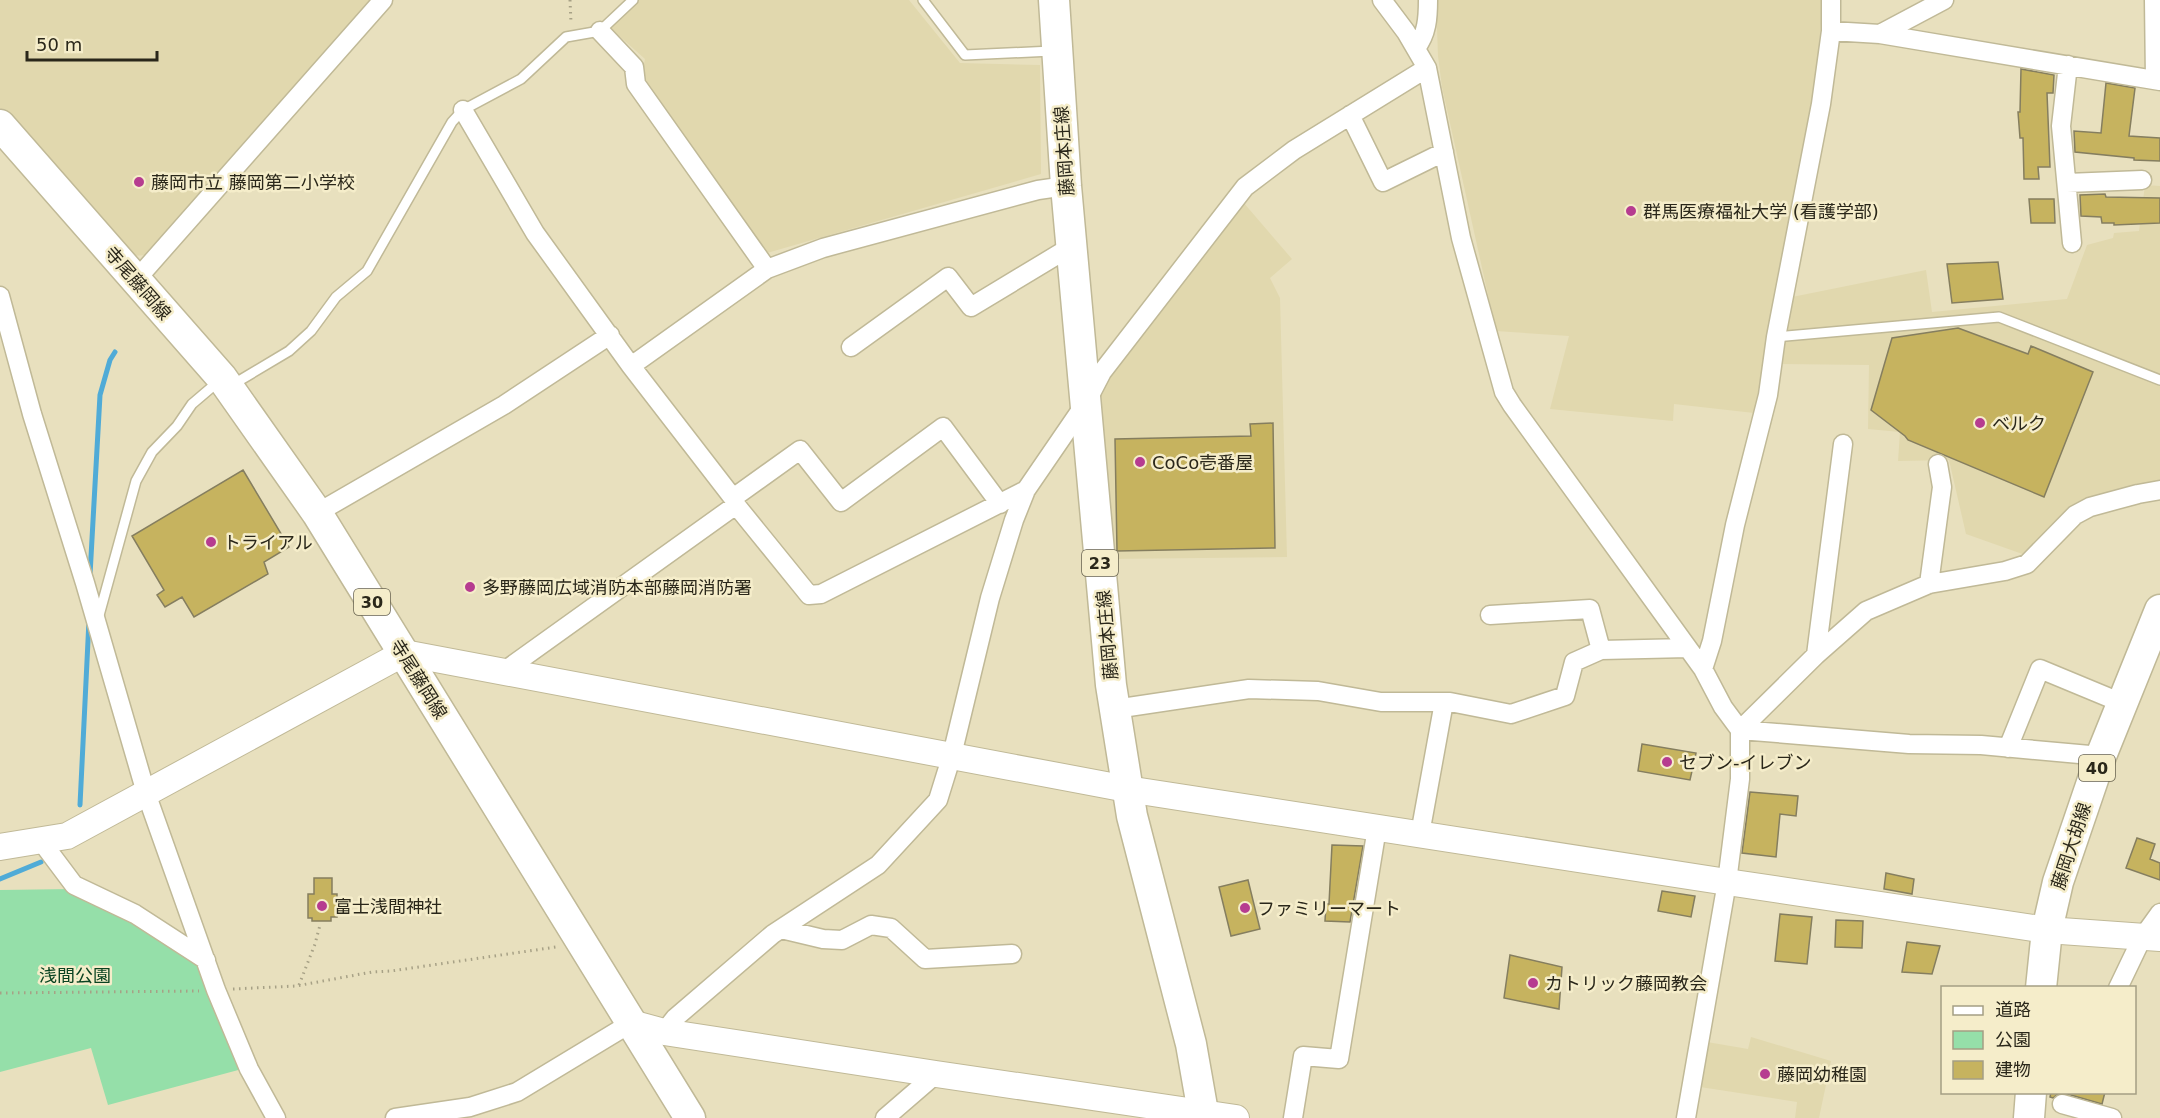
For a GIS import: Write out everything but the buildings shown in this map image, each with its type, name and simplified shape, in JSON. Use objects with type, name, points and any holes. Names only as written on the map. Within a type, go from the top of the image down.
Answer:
[{"type":"main road","name":"藤岡本庄線","points":[[1054,0],[1066,186],[1111,685],[1132,816],[1191,1044],[1204,1116]]},
{"type":"main road","name":"寺尾藤岡線","points":[[0,125],[226,382],[317,513],[690,1118]]},
{"type":"main road","name":"藤岡大胡線","points":[[2042,986],[2047,930],[2058,882],[2101,756],[2160,610]]},
{"type":"main road","points":[[2029,1118],[2031,1094]]},
{"type":"street","points":[[135,281],[383,0]]},
{"type":"street","points":[[1382,0],[1407,32],[1427,68],[1461,238],[1504,392],[1703,669],[1740,730],[1740,779],[1726,882],[1686,1118]]},
{"type":"street","points":[[1416,48],[1424,38],[1428,0]]},
{"type":"street","points":[[1703,669],[1712,641],[1735,525],[1767,395],[1821,104],[1831,31],[1831,0]]},
{"type":"street","points":[[1880,34],[1944,0]]},
{"type":"street","points":[[1831,31],[1880,34],[2158,80],[2154,0]]},
{"type":"street","points":[[600,31],[634,67],[636,84],[767,269]]},
{"type":"street","points":[[2068,65],[2061,126],[2072,243]]},
{"type":"street","points":[[664,1032],[675,1018],[780,929],[879,865],[938,800],[952,755],[990,598],[1014,520],[1026,490],[1087,401],[1102,372],[1245,187],[1294,150],[1427,68]]},
{"type":"street","points":[[463,110],[535,233],[631,366],[808,595],[821,594],[1026,490]]},
{"type":"street","points":[[1350,116],[1383,182],[1444,152]]},
{"type":"street","points":[[2067,183],[2142,180]]},
{"type":"street","points":[[631,366],[767,269],[823,248],[1038,190],[1066,186]]},
{"type":"street","points":[[851,348],[948,277],[971,307],[1072,246]]},
{"type":"street","points":[[0,296],[32,414],[85,583],[146,793],[216,990],[249,1069],[276,1118]]},
{"type":"street","points":[[317,513],[504,405],[610,335]]},
{"type":"street","points":[[503,672],[735,501],[800,450],[841,502],[943,427],[1000,504]]},
{"type":"street","points":[[1816,655],[1843,444]]},
{"type":"street","points":[[1929,584],[1942,487],[1938,464]]},
{"type":"street","points":[[1740,730],[1816,655],[1866,611],[1929,584],[2005,571],[2027,564],[2075,515],[2090,507],[2160,490]]},
{"type":"street","points":[[1490,615],[1590,609],[1600,650]]},
{"type":"street","points":[[1115,709],[1249,689],[1318,691],[1381,702],[1444,702],[1510,714],[1565,696],[1574,662],[1600,650],[1688,648]]},
{"type":"street","points":[[0,847],[67,836],[404,653],[1127,789],[2047,930],[2151,938]]},
{"type":"street","points":[[2008,748],[2040,669],[2122,703]]},
{"type":"street","points":[[1420,834],[1444,702]]},
{"type":"street","points":[[1740,730],[1909,744],[1981,745],[2101,756]]},
{"type":"street","points":[[1293,1118],[1303,1056],[1339,1059],[1377,828]]},
{"type":"street","points":[[41,841],[74,885],[135,914],[206,960]]},
{"type":"street","points":[[2119,986],[2151,938],[2160,913]]},
{"type":"street","points":[[780,929],[823,939],[842,940],[871,925],[891,928],[925,959],[1012,954]]},
{"type":"street","points":[[394,1118],[470,1107],[518,1092],[631,1023],[664,1032],[1204,1116],[1236,1118]]},
{"type":"street","points":[[885,1118],[936,1074]]},
{"type":"street","points":[[2062,1105],[2112,1118]]},
{"type":"lane","points":[[95,620],[136,481],[152,452],[177,426],[192,404],[226,382],[289,351],[311,332],[336,297],[368,271],[452,122],[463,110],[520,79],[566,37],[600,31],[633,0]]},
{"type":"lane","points":[[922,0],[965,55],[1058,50]]},
{"type":"lane","points":[[1776,337],[2000,317],[2160,380]]},
{"type":"path","points":[[570,0],[571,36]]},
{"type":"path","points":[[299,985],[320,925]]},
{"type":"path","points":[[0,993],[216,990],[299,985],[372,972],[582,943]]},
{"type":"shaded area","name":"藤岡市立 藤岡第二小学校","points":[[0,0],[373,0],[147,255],[131,256],[0,108]]},
{"type":"shaded area","points":[[636,0],[909,0],[960,63],[1040,65],[1041,174],[767,253],[639,89],[645,59],[607,25]]},
{"type":"shaded area","name":"群馬医療福祉大学 (看護学部)","points":[[1436,0],[1823,0],[1815,92],[1754,413],[1674,404],[1673,421],[1550,409],[1569,336],[1496,331],[1442,87],[1438,56]]},
{"type":"shaded area","points":[[2145,185],[2160,186],[2160,485],[2080,502],[2028,556],[1966,534],[1949,460],[1898,461],[1900,432],[1868,429],[1869,365],[1780,364],[1792,297],[1926,270],[1932,312],[2067,299],[2087,245],[2113,238],[2114,233],[2139,231]]},
{"type":"shaded area","points":[[1243,202],[1292,259],[1270,278],[1280,298],[1287,557],[1108,559],[1098,392]]},
{"type":"shaded area","name":"藤岡幼稚園","points":[[1751,1037],[1831,1061],[1819,1118],[1795,1118],[1797,1102],[1700,1087],[1707,1042],[1748,1049]]},
{"type":"green space","name":"浅間公園","points":[[73,889],[136,923],[200,966],[242,1069],[108,1105],[91,1048],[0,1072],[0,890]]},
{"type":"waterway","points":[[90,575],[100,395],[110,360],[115,352]]},
{"type":"waterway","points":[[80,805],[89,620]]},
{"type":"waterway","points":[[0,879],[41,862]]},
{"type":"place","name":"藤岡市立 藤岡第二小学校","points":[[139,182]]},
{"type":"place","name":"群馬医療福祉大学 (看護学部)","points":[[1631,211]]},
{"type":"place","name":"ベルク","points":[[1980,423]]},
{"type":"place","name":"CoCo壱番屋","points":[[1140,462]]},
{"type":"place","name":"トライアル","points":[[211,542]]},
{"type":"place","name":"多野藤岡広域消防本部藤岡消防署","points":[[470,587]]},
{"type":"place","name":"セブン-イレブン","points":[[1667,762]]},
{"type":"place","name":"富士浅間神社","points":[[322,906]]},
{"type":"place","name":"ファミリーマート","points":[[1245,908]]},
{"type":"place","name":"カトリック藤岡教会","points":[[1533,983]]},
{"type":"place","name":"藤岡幼稚園","points":[[1765,1074]]}]
